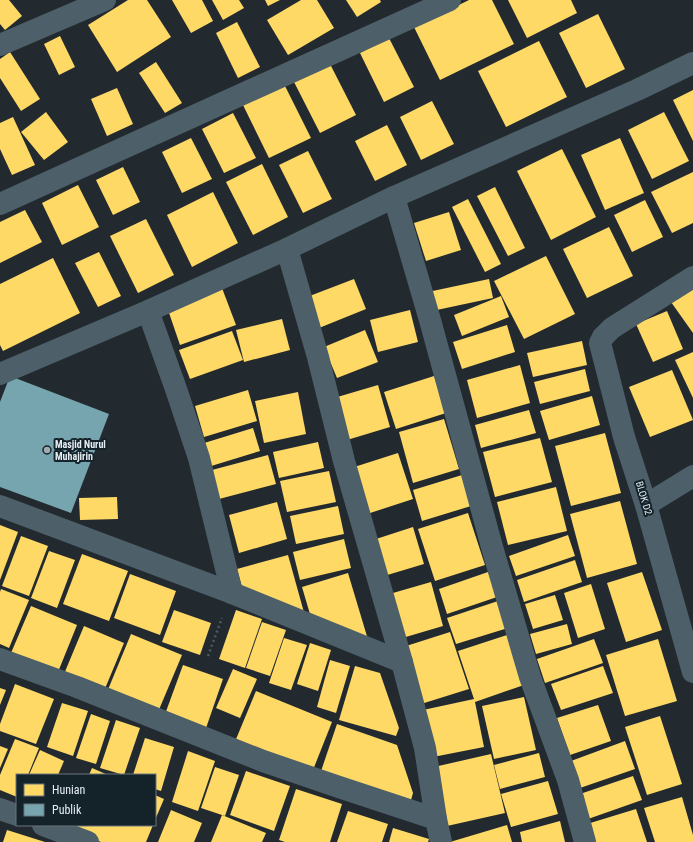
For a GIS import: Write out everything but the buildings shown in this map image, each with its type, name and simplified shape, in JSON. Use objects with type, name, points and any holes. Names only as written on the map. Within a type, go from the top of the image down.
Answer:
[{"type":"street","points":[[0,46],[105,0]]},
{"type":"street","points":[[0,204],[450,0]]},
{"type":"street","points":[[0,374],[148,311],[287,249],[394,196],[630,93],[693,63]]},
{"type":"street","points":[[394,196],[530,677],[568,780],[586,842]]},
{"type":"street","points":[[287,249],[318,357],[344,461],[402,662],[425,748],[436,819],[442,842]]},
{"type":"street","name":"BLOK D2","points":[[692,664],[646,505],[624,437],[600,343],[604,336],[612,328],[693,277]]},
{"type":"street","points":[[148,311],[199,458],[232,593]]},
{"type":"street","points":[[646,505],[693,476]]},
{"type":"street","points":[[0,506],[232,593],[402,662]]},
{"type":"street","points":[[0,659],[77,687],[263,760],[436,819]]},
{"type":"street","points":[[0,809],[16,815]]},
{"type":"street","points":[[45,826],[79,840]]},
{"type":"path","points":[[208,656],[232,593]]},
{"type":"place","name":"Masjid Nurul Muhajirin","points":[[47,450]]}]
